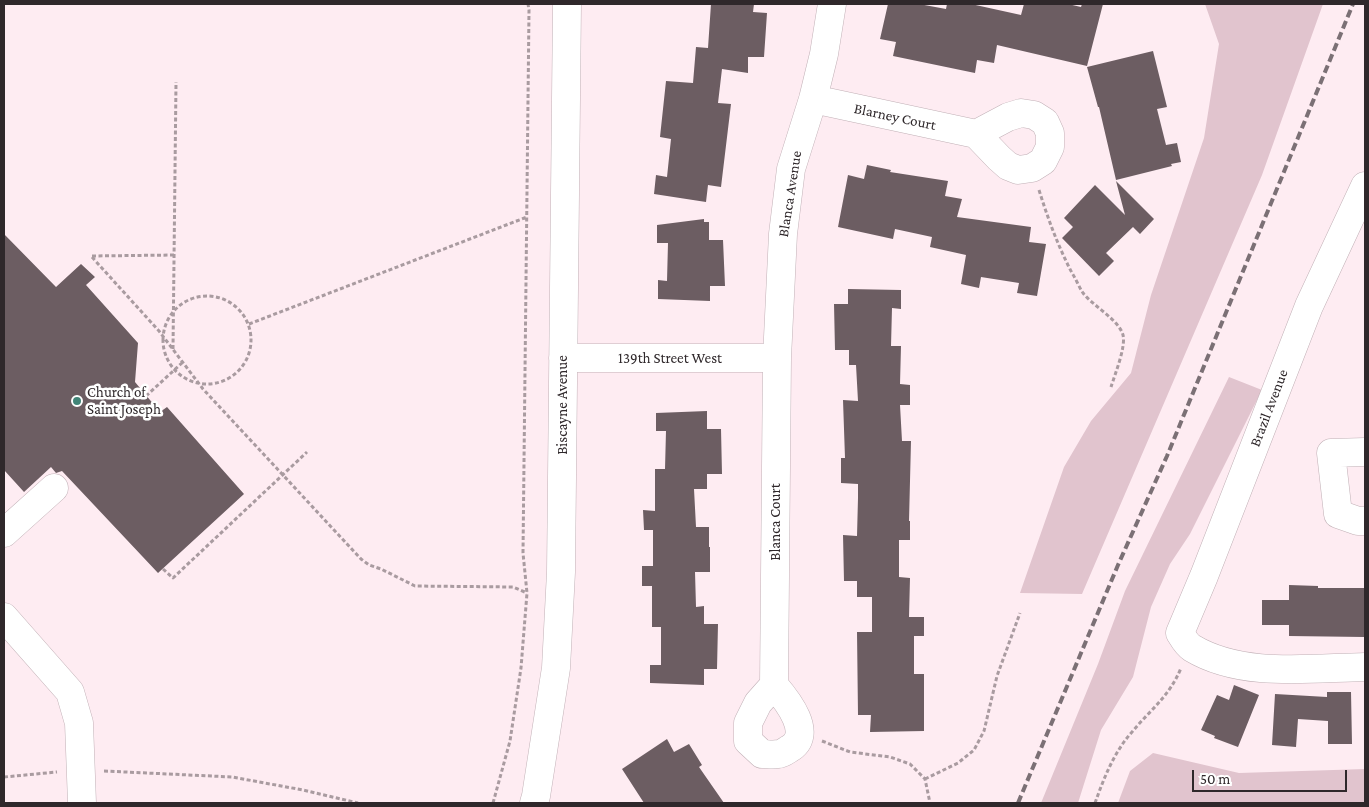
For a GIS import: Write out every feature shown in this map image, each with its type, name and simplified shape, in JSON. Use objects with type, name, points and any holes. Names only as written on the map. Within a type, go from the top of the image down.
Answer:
[{"type":"street","name":"Biscayne Avenue","points":[[534,803],[556,668],[561,572],[567,4]]},
{"type":"street","name":"Blanca Avenue","points":[[777,358],[780,262],[785,204],[791,169],[813,99],[824,54],[832,4]]},
{"type":"street","name":"Blarney Court","points":[[813,99],[976,134]]},
{"type":"street","points":[[1022,113],[1034,114],[1045,122],[1050,134],[1050,147],[1043,161],[1032,168],[1018,170],[1008,166],[976,134],[1008,117],[1022,113]]},
{"type":"street","name":"Brazil Avenue","points":[[1185,640],[1204,576],[1309,306],[1365,186]]},
{"type":"street","name":"139th Street West","points":[[563,358],[777,358]]},
{"type":"street","name":"Blanca Court","points":[[774,686],[777,358]]},
{"type":"street","points":[[1365,452],[1331,453],[1338,514],[1358,521],[1365,521]]},
{"type":"street","points":[[4,533],[54,488]]},
{"type":"street","points":[[4,617],[70,692],[79,723],[82,803]]},
{"type":"street","points":[[1185,640],[1223,661],[1259,669],[1365,667]]},
{"type":"street","points":[[774,686],[787,700],[796,718],[800,733],[794,746],[779,754],[762,754],[748,741],[748,723],[758,703],[774,686]]},
{"type":"path","points":[[493,803],[510,741],[516,706],[527,593],[523,553],[528,4]]},
{"type":"path","points":[[173,350],[176,82]]},
{"type":"path","points":[[1032,168],[1048,219],[1063,256],[1082,291],[1092,303],[1115,323],[1123,334],[1123,345],[1111,387]]},
{"type":"path","points":[[249,324],[527,217]]},
{"type":"path","points":[[174,254],[91,256],[163,335],[198,382],[361,559],[369,565],[415,586],[513,587],[527,593]]},
{"type":"path","points":[[210,296],[224,300],[234,305],[249,324],[250,346],[244,365],[234,374],[208,384],[186,379],[174,370],[163,348],[163,335],[167,321],[174,311],[186,302],[210,296]]},
{"type":"path","points":[[146,396],[183,362]]},
{"type":"path","points":[[163,568],[173,578],[307,452]]},
{"type":"path","points":[[925,779],[958,763],[974,750],[984,731],[997,676],[1020,613]]},
{"type":"path","points":[[1095,803],[1114,757],[1131,732],[1167,695],[1174,684],[1185,640]]},
{"type":"path","points":[[800,733],[850,752],[890,757],[910,764],[925,779],[930,803]]},
{"type":"path","points":[[4,777],[81,770],[232,777],[303,790],[358,803]]},
{"type":"shaded area","points":[[1205,4],[1323,4],[1262,175],[1082,594],[1020,593],[1064,467],[1091,421],[1131,373],[1151,295],[1204,138],[1219,44]]},
{"type":"shaded area","points":[[1229,377],[1262,390],[1190,534],[1170,564],[1151,607],[1133,677],[1101,730],[1078,803],[1041,803],[1098,664],[1125,591]]},
{"type":"shaded area","points":[[1153,753],[1239,773],[1365,769],[1365,803],[1118,803],[1130,771]]},
{"type":"building","points":[[711,4],[754,4],[753,12],[767,13],[764,57],[748,57],[748,73],[722,69],[718,103],[731,104],[721,187],[708,185],[706,202],[654,194],[656,175],[667,177],[671,139],[660,137],[666,81],[693,83],[696,47],[708,48]]},
{"type":"building","points":[[888,4],[919,4],[946,9],[947,4],[971,4],[1021,15],[1024,4],[1068,4],[1081,7],[1082,4],[1103,4],[1087,66],[997,45],[994,63],[977,60],[975,73],[893,56],[896,42],[880,39]]},
{"type":"building","points":[[1153,51],[1167,107],[1157,109],[1166,145],[1177,143],[1181,162],[1116,180],[1099,107],[1087,67]]},
{"type":"building","points":[[867,165],[891,170],[890,172],[948,181],[945,196],[962,199],[957,217],[1031,227],[1029,242],[1046,244],[1037,296],[1017,293],[1019,283],[981,277],[979,288],[961,284],[966,255],[930,247],[932,237],[895,229],[893,239],[838,227],[848,175],[864,179]]},
{"type":"building","points":[[1116,181],[1154,219],[1140,234],[1133,227],[1106,253],[1114,261],[1099,276],[1062,238],[1073,227],[1064,218],[1095,185],[1125,215]]},
{"type":"building","points":[[704,219],[704,222],[709,222],[709,240],[723,240],[725,286],[710,286],[710,301],[658,299],[658,280],[667,281],[668,243],[657,243],[657,225]]},
{"type":"building","name":"Church of Saint Joseph","points":[[4,234],[56,287],[81,264],[95,277],[86,285],[138,343],[135,382],[160,412],[167,407],[244,494],[158,573],[62,471],[56,473],[51,467],[24,492],[4,470]]},
{"type":"building","points":[[848,289],[901,290],[901,309],[892,308],[891,346],[901,346],[900,384],[910,385],[910,405],[900,405],[902,441],[911,441],[910,540],[899,540],[899,577],[910,578],[909,617],[924,617],[924,636],[914,636],[914,674],[924,674],[924,731],[870,732],[871,715],[858,715],[857,632],[872,632],[872,597],[857,597],[857,581],[844,581],[843,535],[857,536],[858,484],[841,483],[841,458],[845,458],[843,400],[858,401],[856,365],[849,365],[849,350],[835,350],[834,304],[848,304]]},
{"type":"building","points":[[707,411],[707,429],[721,429],[722,474],[707,474],[707,489],[694,489],[696,527],[709,527],[710,547],[710,572],[695,572],[696,607],[704,606],[704,624],[718,624],[717,669],[704,669],[704,685],[650,683],[650,665],[661,665],[661,627],[652,627],[652,586],[642,586],[642,566],[653,566],[653,530],[644,530],[643,510],[655,511],[655,469],[665,469],[666,431],[656,431],[656,413]]},
{"type":"building","points":[[1289,585],[1318,586],[1318,588],[1364,588],[1364,637],[1289,636],[1289,625],[1262,625],[1262,600],[1289,600]]},
{"type":"building","points":[[1234,685],[1259,695],[1238,747],[1214,738],[1215,736],[1201,730],[1217,695],[1229,700]]},
{"type":"building","points":[[1327,692],[1351,692],[1352,744],[1328,744],[1328,721],[1298,719],[1296,747],[1272,745],[1275,694],[1327,697]]},
{"type":"building","points":[[667,739],[674,752],[689,744],[702,765],[699,767],[724,803],[644,803],[622,769]]},
{"type":"railway","points":[[1018,803],[1118,565],[1167,456],[1353,4]]},
{"type":"place","name":"Church of Saint Joseph","points":[[77,401]]}]
